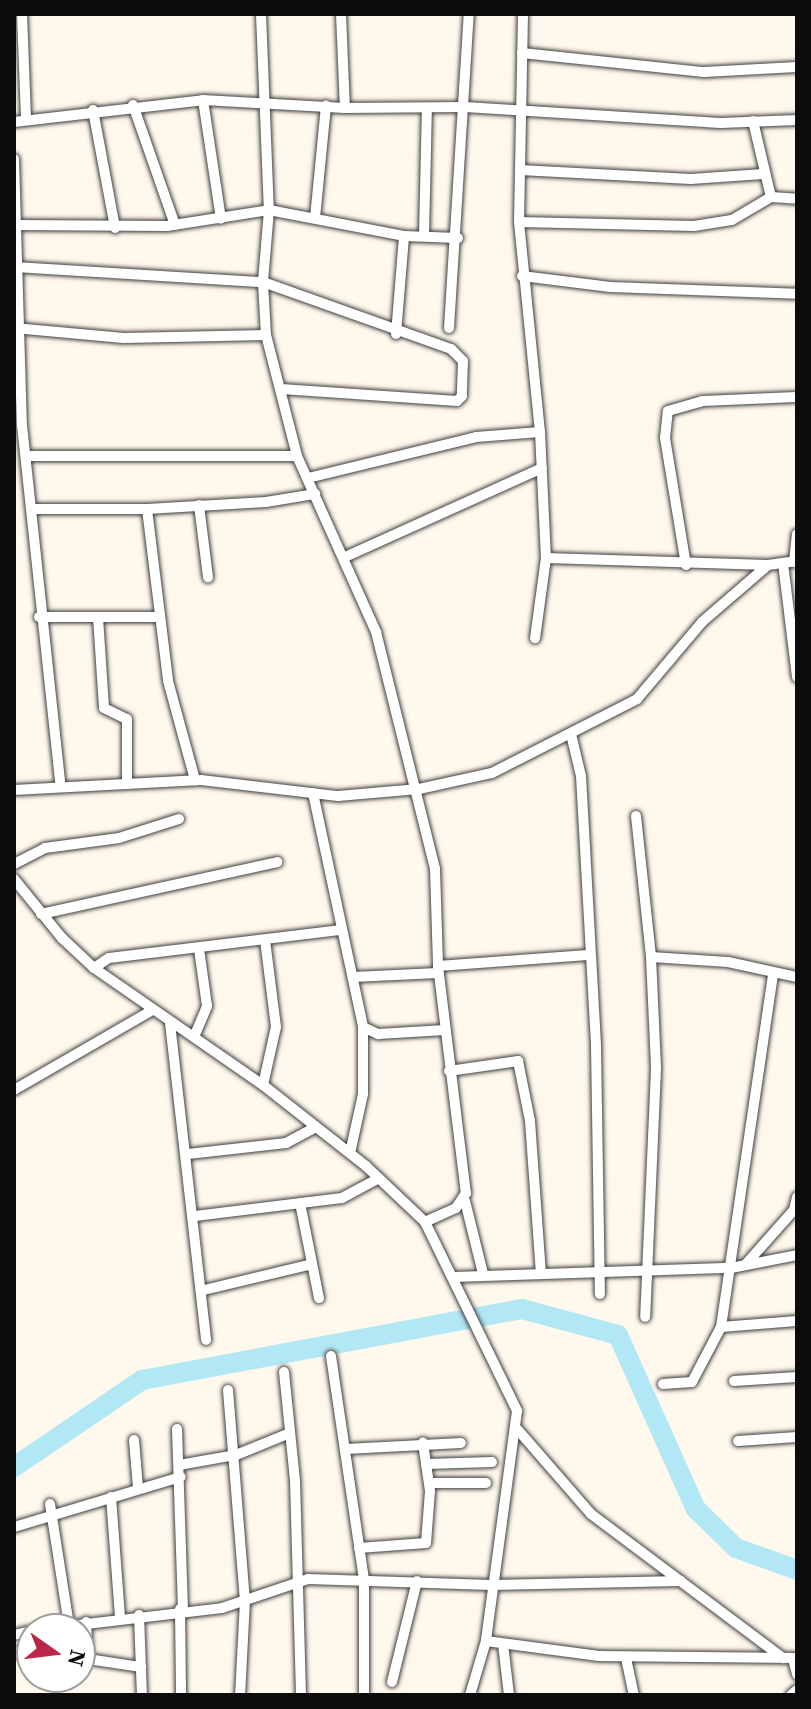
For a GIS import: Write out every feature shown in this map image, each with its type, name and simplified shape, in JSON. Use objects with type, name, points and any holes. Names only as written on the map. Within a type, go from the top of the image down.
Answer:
[{"type":"street","points":[[22,14],[26,119]]},
{"type":"street","points":[[261,14],[269,210],[263,282],[266,335],[297,456],[345,557],[376,632],[419,789],[435,869],[438,970],[465,1201],[483,1274]]},
{"type":"street","points":[[341,14],[345,108]]},
{"type":"street","points":[[449,328],[458,238],[469,14]]},
{"type":"street","points":[[523,14],[519,222],[540,432],[546,558],[535,638]]},
{"type":"street","points":[[522,53],[704,72],[797,67]]},
{"type":"street","points":[[14,122],[133,105],[203,100],[266,101],[345,108],[465,107],[753,121],[797,120]]},
{"type":"street","points":[[203,100],[221,219]]},
{"type":"street","points":[[133,105],[175,225]]},
{"type":"street","points":[[315,218],[326,106]]},
{"type":"street","points":[[424,236],[427,108]]},
{"type":"street","points":[[93,110],[115,228]]},
{"type":"street","points":[[753,121],[763,174],[771,197]]},
{"type":"street","points":[[14,159],[17,376],[32,509],[39,617],[61,787]]},
{"type":"street","points":[[520,170],[691,179],[763,174]]},
{"type":"street","points":[[519,222],[694,226],[732,220],[771,197],[797,199]]},
{"type":"street","points":[[14,225],[115,228],[175,225],[269,210],[404,236],[458,238]]},
{"type":"street","points":[[396,334],[404,236]]},
{"type":"street","points":[[15,267],[263,282],[459,356],[460,399],[437,402],[281,389]]},
{"type":"street","points":[[522,276],[610,287],[797,294]]},
{"type":"street","points":[[16,328],[124,338],[266,335]]},
{"type":"street","points":[[686,565],[665,438],[668,411],[702,401],[797,397]]},
{"type":"street","points":[[308,478],[476,437],[540,432]]},
{"type":"street","points":[[26,456],[297,456]]},
{"type":"street","points":[[345,557],[542,468]]},
{"type":"street","points":[[32,509],[147,509],[315,494]]},
{"type":"street","points":[[199,505],[208,577]]},
{"type":"street","points":[[147,509],[157,617],[195,780]]},
{"type":"street","points":[[797,534],[791,562],[797,674]]},
{"type":"street","points":[[546,558],[686,565],[791,562]]},
{"type":"street","points":[[14,790],[195,780],[313,793],[419,789],[492,773],[637,699],[702,622],[768,565]]},
{"type":"street","points":[[39,617],[157,617]]},
{"type":"street","points":[[98,617],[104,708],[127,719],[127,784]]},
{"type":"street","points":[[571,734],[581,776],[588,955],[596,1061],[600,1294]]},
{"type":"street","points":[[313,793],[363,1027],[363,1094],[350,1153]]},
{"type":"street","points":[[636,816],[651,957],[656,1144],[645,1317]]},
{"type":"street","points":[[14,864],[45,848],[119,838],[179,819]]},
{"type":"street","points":[[41,914],[277,862]]},
{"type":"street","points":[[15,881],[41,914],[94,968],[151,1011],[263,1085],[350,1153],[425,1222],[463,1294],[517,1411],[518,1430],[491,1585],[486,1641],[470,1695]]},
{"type":"street","points":[[94,968],[109,958],[341,930]]},
{"type":"street","points":[[263,1085],[276,1027],[265,940]]},
{"type":"street","points":[[194,1037],[207,1006],[199,949]]},
{"type":"street","points":[[353,977],[588,955]]},
{"type":"street","points":[[651,957],[728,962],[797,977]]},
{"type":"street","points":[[663,1384],[692,1382],[721,1327],[731,1268],[737,1201],[773,973]]},
{"type":"street","points":[[14,1090],[151,1011]]},
{"type":"street","points":[[170,1023],[204,1290],[206,1340]]},
{"type":"street","points":[[363,1027],[378,1034],[445,1030]]},
{"type":"street","points":[[449,1071],[518,1061],[530,1121],[541,1273]]},
{"type":"street","points":[[188,1154],[286,1143],[316,1127]]},
{"type":"street","points":[[195,1216],[342,1198],[379,1178]]},
{"type":"street","points":[[746,1264],[795,1209],[797,1197]]},
{"type":"street","points":[[425,1222],[465,1201]]},
{"type":"street","points":[[300,1203],[319,1298]]},
{"type":"street","points":[[454,1277],[731,1268],[797,1255]]},
{"type":"street","points":[[204,1290],[312,1264]]},
{"type":"street","points":[[721,1327],[797,1321]]},
{"type":"street","points":[[331,1356],[364,1579],[364,1695]]},
{"type":"street","points":[[284,1372],[298,1582],[301,1695]]},
{"type":"street","points":[[734,1381],[797,1377]]},
{"type":"street","points":[[228,1390],[236,1455],[245,1601],[240,1695]]},
{"type":"street","points":[[177,1429],[181,1695]]},
{"type":"street","points":[[518,1430],[591,1514],[791,1658],[797,1674]]},
{"type":"street","points":[[14,1527],[51,1510],[111,1497],[180,1471],[236,1455],[290,1433]]},
{"type":"street","points":[[738,1441],[797,1437]]},
{"type":"street","points":[[134,1440],[138,1488]]},
{"type":"street","points":[[359,1548],[426,1543],[429,1483],[423,1443]]},
{"type":"street","points":[[346,1449],[461,1443]]},
{"type":"street","points":[[426,1464],[492,1462]]},
{"type":"street","points":[[429,1483],[486,1483]]},
{"type":"street","points":[[111,1497],[120,1617]]},
{"type":"street","points":[[51,1510],[67,1613]]},
{"type":"street","points":[[96,1621],[181,1609],[207,1610],[245,1601],[298,1582],[364,1579],[491,1585],[681,1581]]},
{"type":"street","points":[[392,1682],[417,1581]]},
{"type":"street","points":[[139,1615],[142,1695]]},
{"type":"street","points":[[486,1641],[626,1658],[791,1658]]},
{"type":"street","points":[[503,1644],[509,1695]]},
{"type":"street","points":[[626,1658],[634,1695]]},
{"type":"street","points":[[96,1660],[141,1667]]},
{"type":"street","points":[[791,1695],[797,1690]]},
{"type":"waterway","points":[[14,1467],[142,1380],[522,1309],[618,1335],[696,1509],[736,1548],[797,1570]]}]
